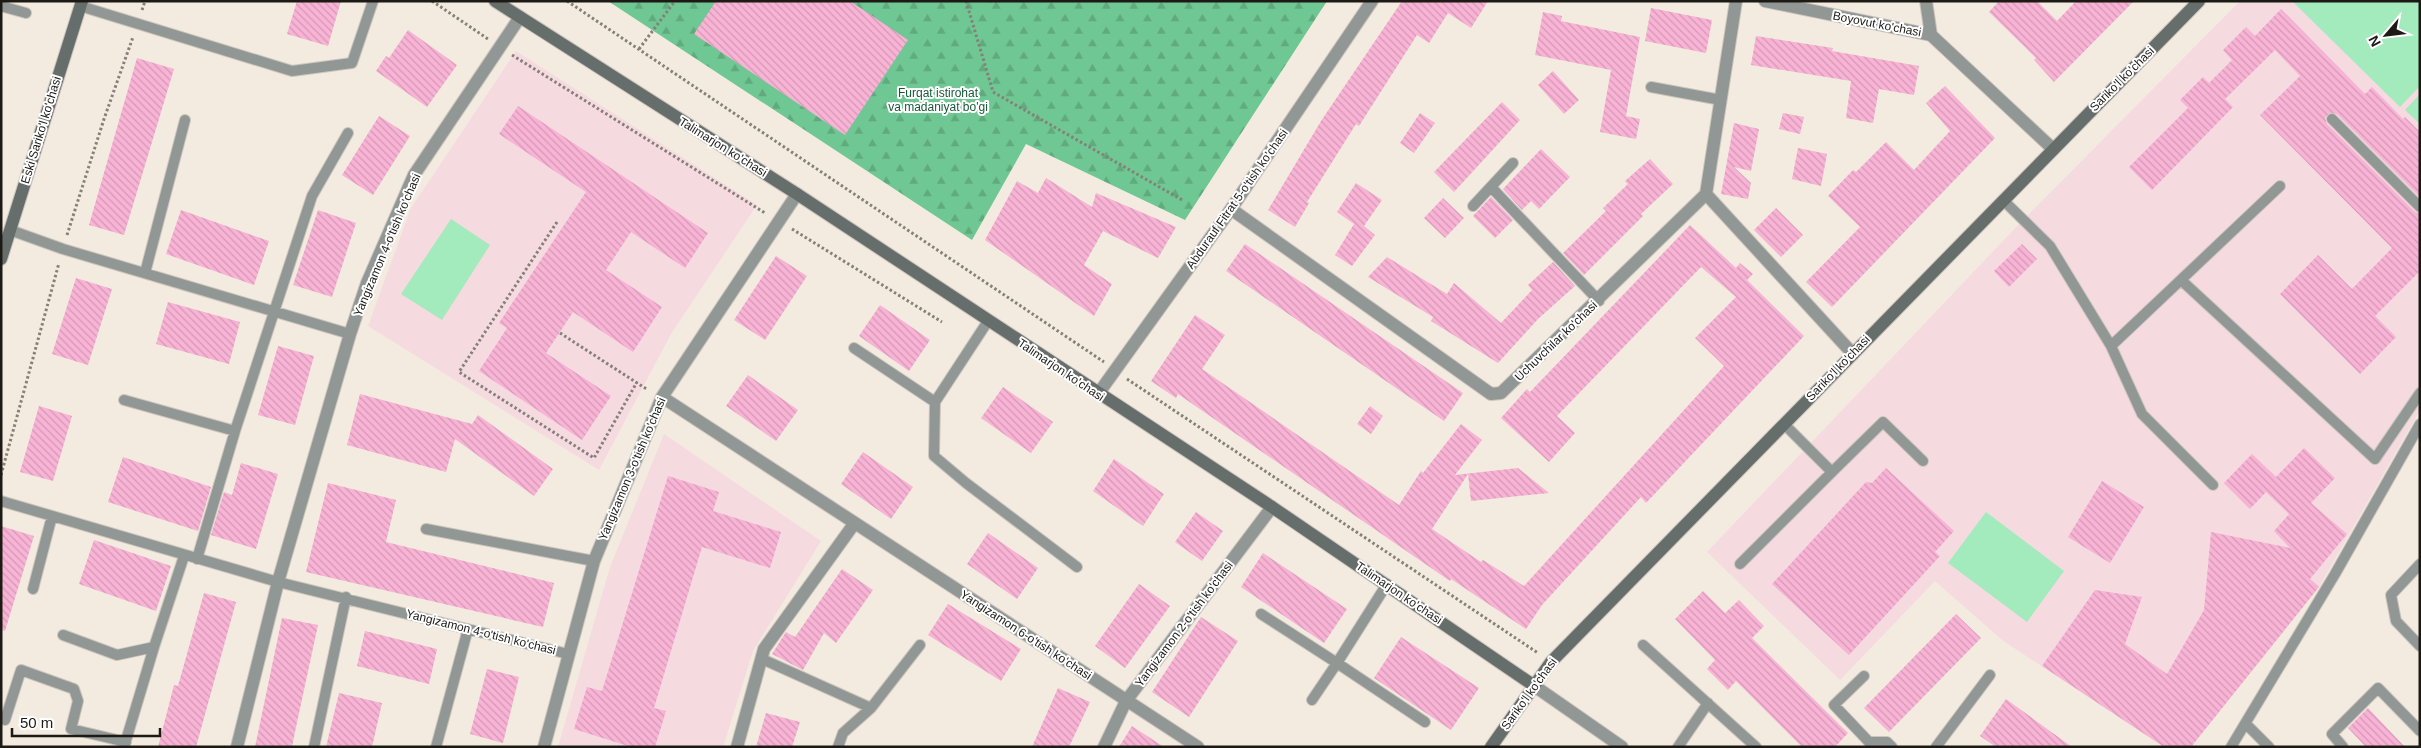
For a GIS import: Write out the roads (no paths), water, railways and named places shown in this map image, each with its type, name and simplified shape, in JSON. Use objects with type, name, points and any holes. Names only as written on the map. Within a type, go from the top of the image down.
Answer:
[{"type":"street","name":"Talimarjon ko'chasi","points":[[495,1],[797,194],[1272,507],[1387,584],[1622,747]]},
{"type":"street","name":"Abdurauf Fitrat 5-o'tish ko'chasi","points":[[1098,394],[1231,209],[1372,1]]},
{"type":"street","points":[[1736,1],[1706,194],[1853,354]]},
{"type":"street","name":"Boyovut ko'chasi","points":[[1765,1],[1931,35],[2053,149]]},
{"type":"street","name":"Boyovut ko'chasi","points":[[1926,1],[1931,35]]},
{"type":"street","name":"Sariko'l ko'chasi","points":[[1491,747],[1551,662],[2199,1]]},
{"type":"street","name":"Eski Sariko'l ko'chasi","points":[[1,260],[81,4]]},
{"type":"street","name":"Yangizamon 4-o'tish ko'chasi","points":[[236,747],[278,582],[350,334],[367,283],[414,175],[520,17]]},
{"type":"street","name":"Yangizamon 3-o'tish ko'chasi","points":[[544,747],[594,560],[662,397],[797,194]]},
{"type":"street","name":"Uchuvchilar ko'chasi","points":[[1231,209],[1491,394],[1502,393],[1706,194]]},
{"type":"street","name":"Yangizamon 6-o'tish ko'chasi","points":[[662,397],[1198,747]]},
{"type":"street","name":"Yangizamon 2-o'tish ko'chasi","points":[[1104,747],[1126,701],[1272,507]]},
{"type":"street","points":[[737,747],[764,649],[854,524]]},
{"type":"lane","points":[[81,4],[292,72],[352,63],[373,1]]},
{"type":"lane","points":[[1,6],[26,13]]},
{"type":"lane","points":[[1651,87],[1720,100]]},
{"type":"lane","points":[[144,273],[185,120]]},
{"type":"lane","points":[[2332,120],[2420,207]]},
{"type":"lane","points":[[197,559],[235,431],[312,196],[348,133]]},
{"type":"lane","points":[[1473,206],[1513,163]]},
{"type":"lane","points":[[1491,186],[1598,301]]},
{"type":"lane","points":[[2111,346],[2280,186]]},
{"type":"lane","points":[[2003,200],[2050,246],[2111,346],[2142,414],[2213,485]]},
{"type":"lane","points":[[10,230],[144,273],[350,334]]},
{"type":"lane","points":[[2181,280],[2375,459],[2420,394]]},
{"type":"lane","points":[[988,321],[935,402],[934,456],[966,483],[1077,567]]},
{"type":"lane","points":[[854,348],[935,402]]},
{"type":"lane","points":[[124,400],[235,431]]},
{"type":"lane","points":[[1740,564],[1884,422],[1923,461]]},
{"type":"lane","points":[[1784,424],[1832,472]]},
{"type":"lane","points":[[2231,747],[2335,574],[2420,424]]},
{"type":"lane","name":"Yangizamon 4-o'tish ko'chasi","points":[[1,502],[278,582],[568,654]]},
{"type":"lane","points":[[33,589],[52,516]]},
{"type":"lane","points":[[426,530],[594,560]]},
{"type":"lane","points":[[5,720],[21,670],[74,688],[78,701],[71,729],[125,744],[184,556]]},
{"type":"lane","points":[[2420,564],[2391,595],[2396,621],[2420,646]]},
{"type":"lane","points":[[1312,700],[1387,584]]},
{"type":"lane","points":[[314,747],[346,598]]},
{"type":"lane","points":[[1262,614],[1425,722]]},
{"type":"lane","points":[[436,747],[468,629]]},
{"type":"lane","points":[[63,635],[117,655],[154,648]]},
{"type":"lane","points":[[838,747],[843,733],[871,708],[920,645]]},
{"type":"lane","points":[[1643,645],[1756,747]]},
{"type":"lane","points":[[762,659],[871,708]]},
{"type":"lane","points":[[1864,676],[1834,705],[1869,742],[1887,742],[1892,747]]},
{"type":"lane","points":[[1941,745],[1990,676]]},
{"type":"lane","points":[[2343,747],[2332,734],[2378,688],[2420,731]]},
{"type":"lane","points":[[1678,747],[1708,703]]},
{"type":"lane","points":[[2246,724],[2269,747]]},
{"type":"park label","name":"Furqat istirohat va madaniyat bo'gi","points":[[938,100]]}]
